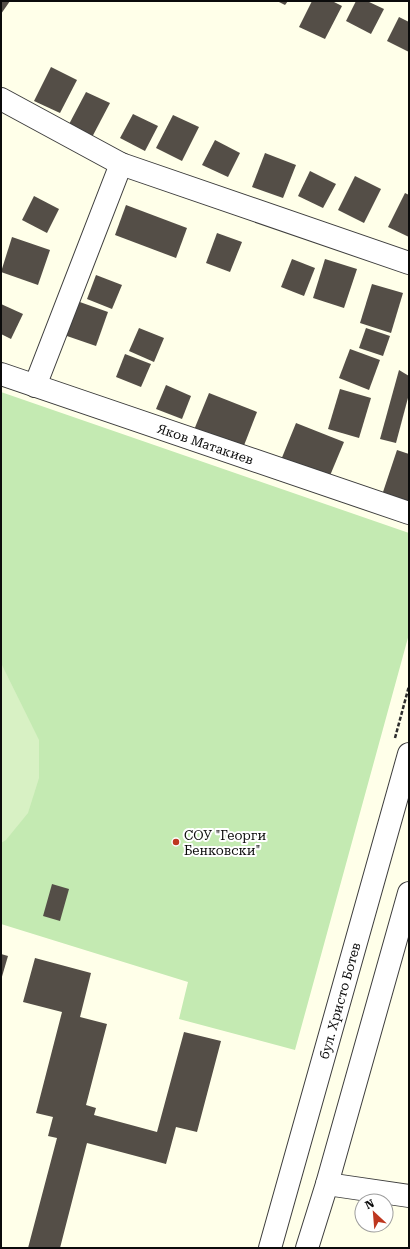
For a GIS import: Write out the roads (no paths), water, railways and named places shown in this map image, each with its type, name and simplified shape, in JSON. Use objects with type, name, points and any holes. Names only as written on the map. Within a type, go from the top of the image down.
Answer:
[{"type":"street","points":[[1,100],[122,164],[409,263]]},
{"type":"street","points":[[35,386],[122,164]]},
{"type":"street","name":"Яков Матакиев","points":[[1,374],[409,513]]},
{"type":"street","name":"бул. Христо Ботев","points":[[270,1248],[409,754]]},
{"type":"street","points":[[307,1248],[327,1184],[409,893]]},
{"type":"street","points":[[327,1184],[409,1196]]},
{"type":"place","name":"СОУ \"Георги Бенковски\"","points":[[176,842]]}]
